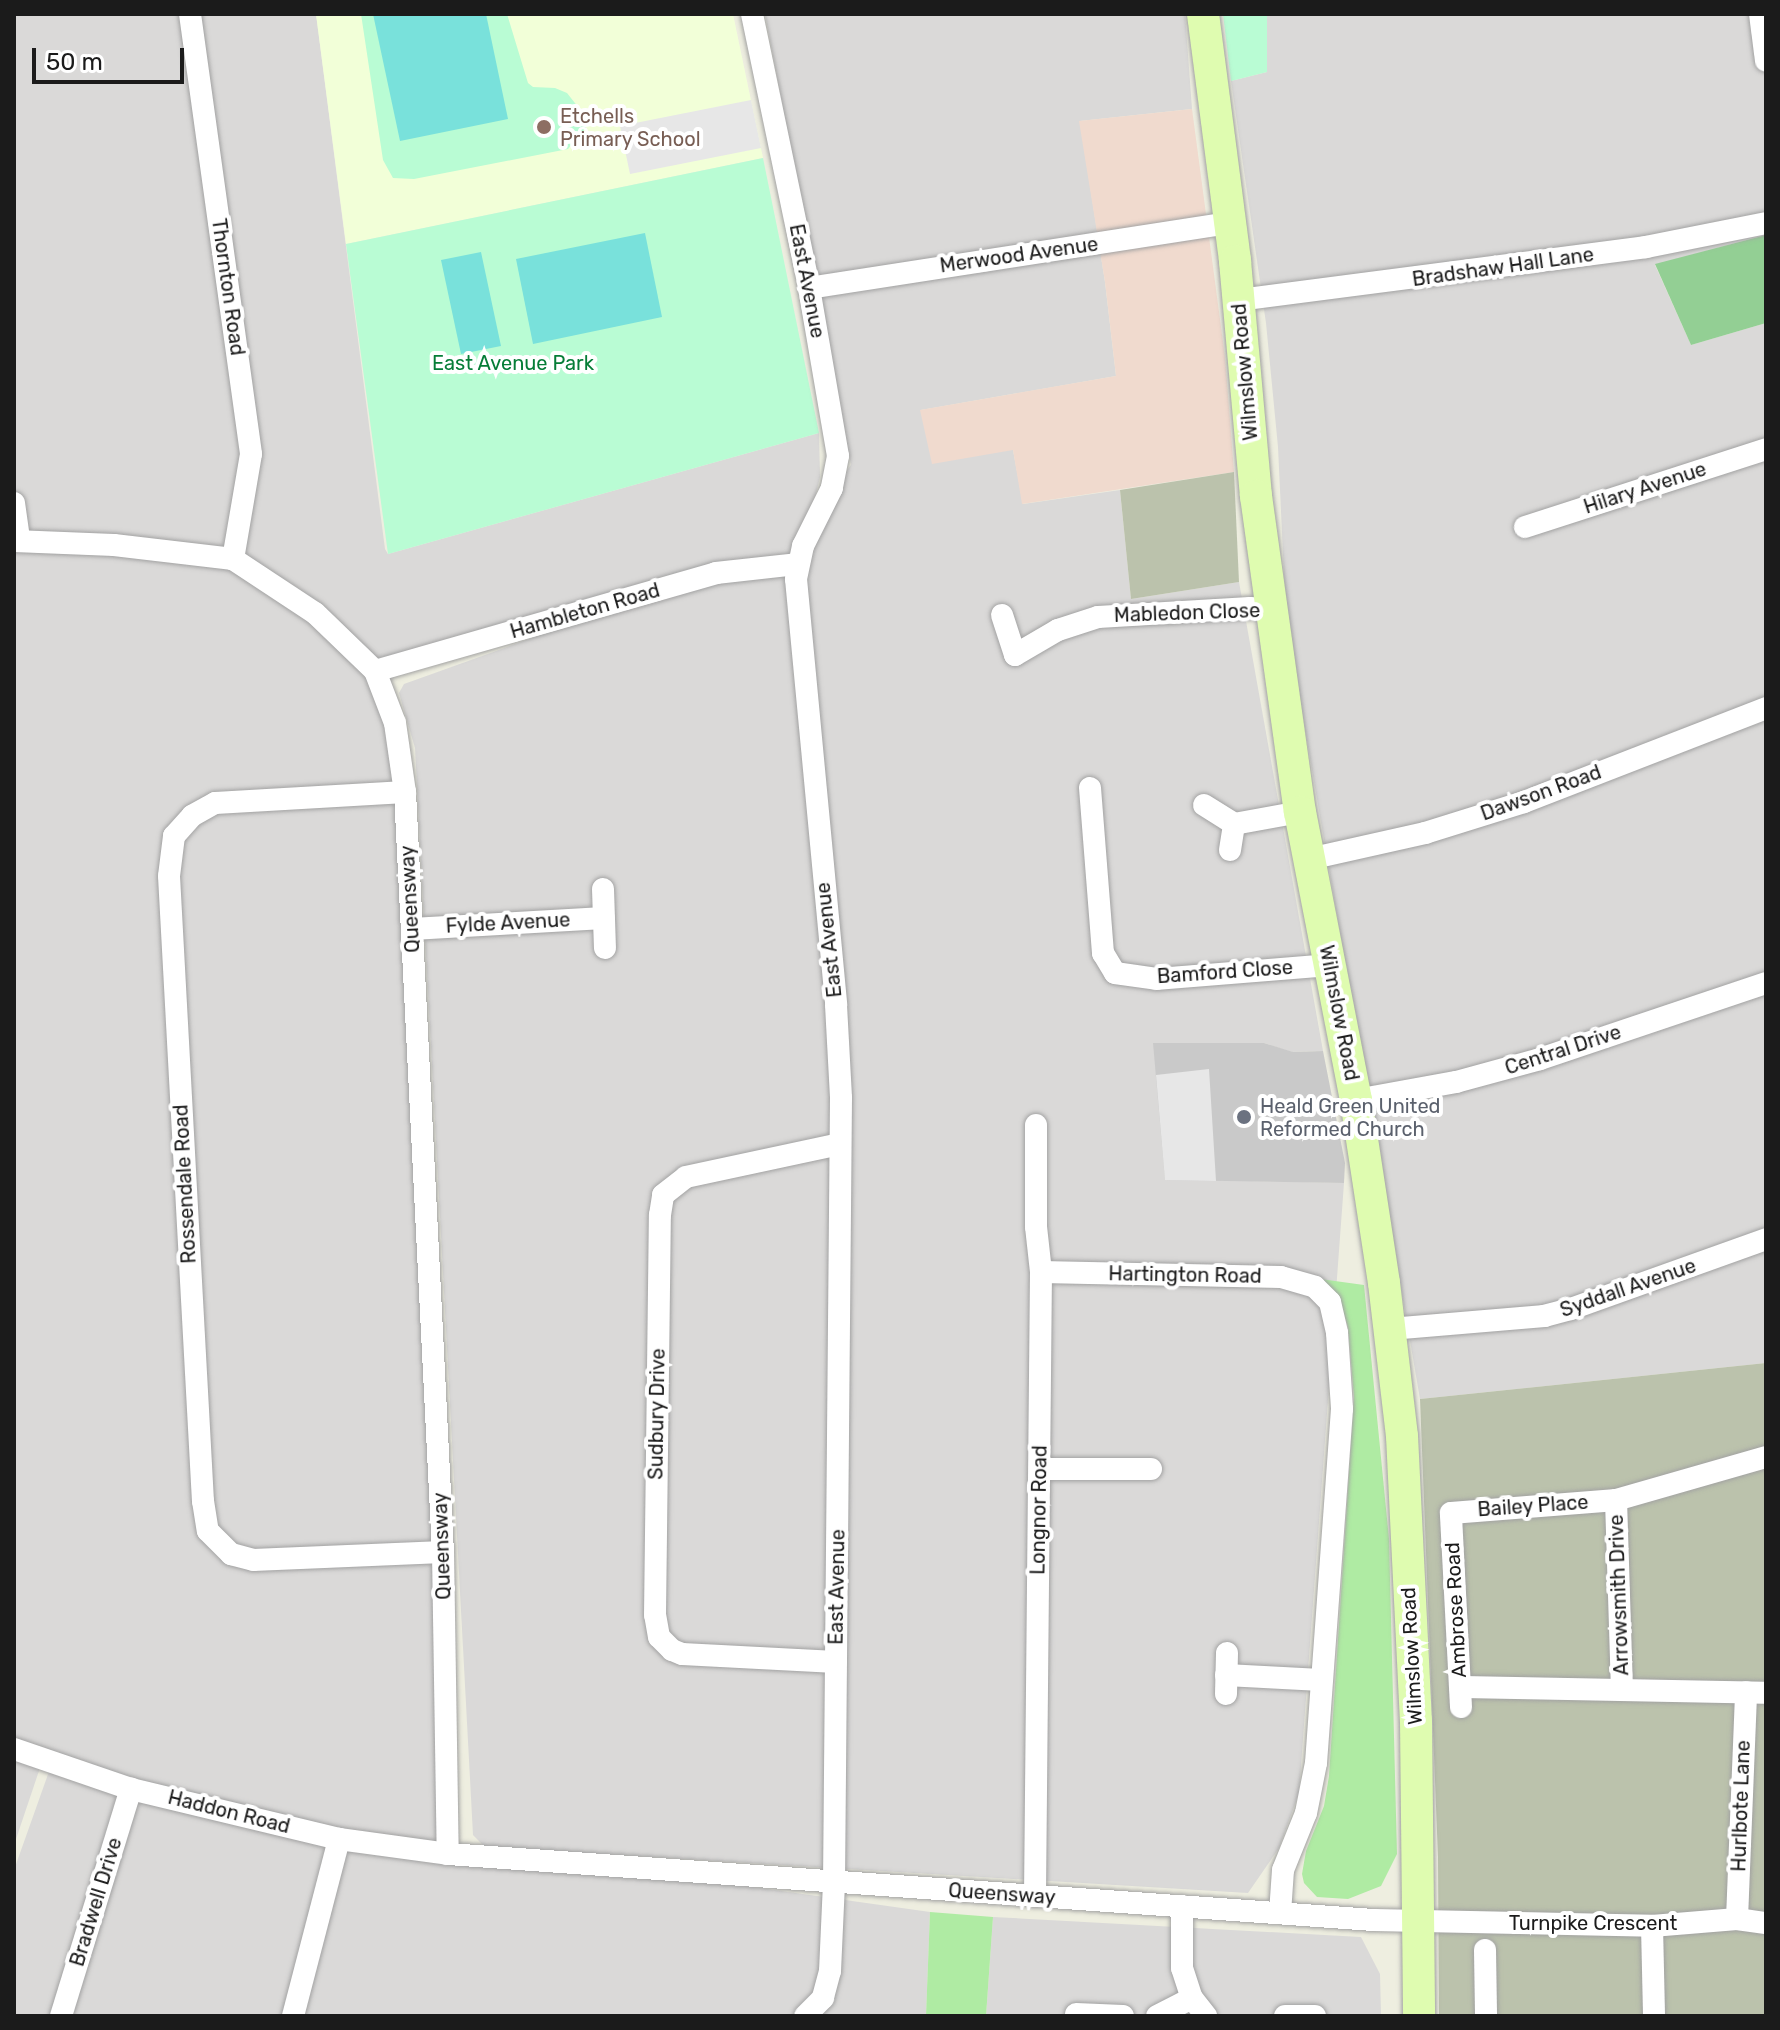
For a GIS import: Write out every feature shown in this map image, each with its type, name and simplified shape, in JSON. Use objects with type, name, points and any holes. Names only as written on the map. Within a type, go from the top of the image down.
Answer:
[{"type":"main road","name":"Wilmslow Road","points":[[1203,14],[1239,300],[1256,496],[1300,812],[1356,1100],[1390,1329],[1405,1491],[1420,1920],[1419,2016]]},
{"type":"street","name":"Thornton Road","points":[[190,14],[251,454],[233,559]]},
{"type":"street","name":"East Avenue","points":[[752,14],[809,288],[838,456],[832,488],[809,530],[797,564],[797,606],[840,1057],[834,1883],[830,1971],[823,1998],[805,2016]]},
{"type":"street","points":[[1760,14],[1766,61]]},
{"type":"street","name":"Merwood Avenue","points":[[809,288],[1230,223]]},
{"type":"street","name":"Bradshaw Hall Lane","points":[[1239,300],[1646,247],[1766,223]]},
{"type":"street","name":"Hilary Avenue","points":[[1525,527],[1766,449]]},
{"type":"street","points":[[14,503],[16,541]]},
{"type":"street","name":"Queensway","points":[[16,541],[114,545],[233,559],[315,613],[375,671],[398,735],[405,792],[443,1552],[448,1854],[834,1883],[1420,1920]]},
{"type":"street","name":"Hambleton Road","points":[[375,671],[716,573],[797,564]]},
{"type":"street","name":"Mabledon Close","points":[[1002,615],[1015,655],[1058,630],[1098,617],[1272,610]]},
{"type":"street","name":"Dawson Road","points":[[1309,859],[1425,833],[1524,802],[1766,708]]},
{"type":"street","name":"Bamford Close","points":[[1090,788],[1103,953],[1115,973],[1157,979],[1331,965]]},
{"type":"street","name":"Rossendale Road","points":[[405,792],[215,803],[192,816],[174,836],[169,876],[203,1501],[208,1531],[231,1554],[253,1560],[443,1552]]},
{"type":"street","points":[[1204,805],[1234,824],[1300,812]]},
{"type":"street","points":[[1230,850],[1234,824]]},
{"type":"street","points":[[603,889],[605,948]]},
{"type":"street","name":"Fylde Avenue","points":[[412,929],[604,918]]},
{"type":"street","name":"Central Drive","points":[[1356,1100],[1456,1082],[1540,1059],[1766,983]]},
{"type":"street","name":"Longnor Road","points":[[1035,1896],[1041,1272],[1036,1227],[1036,1125]]},
{"type":"street","name":"Sudbury Drive","points":[[836,1662],[682,1654],[672,1650],[659,1637],[655,1615],[660,1215],[663,1195],[686,1177],[840,1144]]},
{"type":"street","name":"Syddall Avenue","points":[[1390,1329],[1544,1316],[1766,1239]]},
{"type":"street","name":"Hartington Road","points":[[1041,1272],[1281,1277],[1304,1282],[1324,1294],[1335,1315],[1342,1409],[1321,1680]]},
{"type":"street","name":"Bailey Place","points":[[1451,1513],[1616,1500],[1766,1457]]},
{"type":"street","points":[[1040,1469],[1151,1469]]},
{"type":"street","name":"Arrowsmith Drive","points":[[1616,1500],[1622,1690]]},
{"type":"street","name":"Ambrose Road","points":[[1451,1513],[1461,1697],[1622,1690]]},
{"type":"street","points":[[1226,1674],[1321,1680],[1312,1793],[1283,1870],[1280,1913]]},
{"type":"street","points":[[1622,1690],[1756,1693]]},
{"type":"street","name":"Hurlbote Lane","points":[[1737,1919],[1756,1693]]},
{"type":"street","name":"Haddon Road","points":[[14,1749],[131,1789],[339,1839],[448,1854]]},
{"type":"street","name":"Bradwell Drive","points":[[61,2016],[131,1789]]},
{"type":"street","points":[[293,2016],[339,1839]]},
{"type":"street","points":[[1182,1906],[1182,1968],[1192,1998],[1206,2016]]},
{"type":"street","name":"Turnpike Crescent","points":[[1420,1920],[1652,1926],[1737,1919],[1766,1923]]},
{"type":"street","points":[[1652,1926],[1654,2016]]},
{"type":"street","points":[[1485,1950],[1486,2016]]},
{"type":"street","points":[[1157,2016],[1192,1998]]},
{"type":"street","points":[[1075,2008],[1123,2016]]},
{"type":"street","points":[[1285,2016],[1315,2016]]},
{"type":"shaded area","points":[[14,14],[316,14],[388,554],[819,433],[820,477],[810,519],[851,465],[765,14],[1185,14],[1192,109],[1080,121],[1116,376],[921,410],[1013,450],[1023,504],[1120,490],[1131,599],[1239,582],[1323,1051],[1292,1052],[1264,1043],[1154,1043],[1165,1179],[1344,1183],[1299,1793],[1279,1848],[1248,1893],[485,1847],[473,1835],[415,748],[399,693],[404,684],[582,620],[376,671],[405,792],[448,1844],[930,1912],[926,2016],[14,2016],[14,1870],[52,1763],[43,1759],[14,1845]]},
{"type":"shaded area","name":"Etchells Primary School","points":[[316,14],[733,14],[763,158],[346,244]]},
{"type":"shaded area","points":[[373,14],[486,14],[508,119],[400,141]]},
{"type":"shaded area","points":[[1267,14],[1766,14],[1766,235],[1655,265],[1691,345],[1766,323],[1766,1363],[1420,1399],[1286,618],[1278,447],[1266,323],[1231,81],[1267,72]]},
{"type":"shaded area","points":[[751,100],[761,148],[630,174],[620,126]]},
{"type":"shaded area","points":[[1192,109],[1225,357],[1234,472],[1022,504],[1013,450],[932,464],[920,410],[1116,376],[1105,282],[1079,121]]},
{"type":"shaded area","points":[[645,233],[662,317],[533,344],[516,259]]},
{"type":"shaded area","points":[[481,252],[501,346],[461,354],[441,260]]},
{"type":"shaded area","points":[[1234,472],[1239,582],[1131,599],[1120,490]]},
{"type":"shaded area","points":[[1153,1043],[1264,1043],[1293,1052],[1323,1051],[1345,1163],[1344,1183],[1165,1180]]},
{"type":"shaded area","points":[[1209,1069],[1216,1181],[1165,1180],[1156,1075]]},
{"type":"shaded area","points":[[1766,1363],[1766,2016],[1439,2016],[1438,1857],[1420,1399]]},
{"type":"shaded area","points":[[993,1917],[1361,1937],[1380,1974],[1381,2016],[986,2016]]},
{"type":"green space","points":[[361,14],[507,14],[528,83],[533,87],[555,88],[567,93],[586,117],[586,128],[568,149],[414,179],[393,178],[383,160]]},
{"type":"green space","points":[[1223,14],[1267,14],[1267,72],[1231,81]]},
{"type":"green space","name":"East Avenue Park","points":[[763,158],[819,433],[388,554],[346,244]]},
{"type":"green space","points":[[1766,235],[1766,323],[1691,345],[1655,264]]},
{"type":"green space","points":[[1313,1278],[1364,1285],[1389,1539],[1397,1854],[1381,1886],[1348,1899],[1317,1897],[1304,1883],[1302,1874],[1306,1851],[1324,1806],[1329,1776],[1354,1397],[1348,1327],[1342,1308]]},
{"type":"green space","points":[[930,1912],[993,1917],[986,2016],[926,2016]]},
{"type":"place","name":"Etchells Primary School","points":[[544,127]]},
{"type":"place","name":"Heald Green United Reformed Church","points":[[1244,1117]]}]
